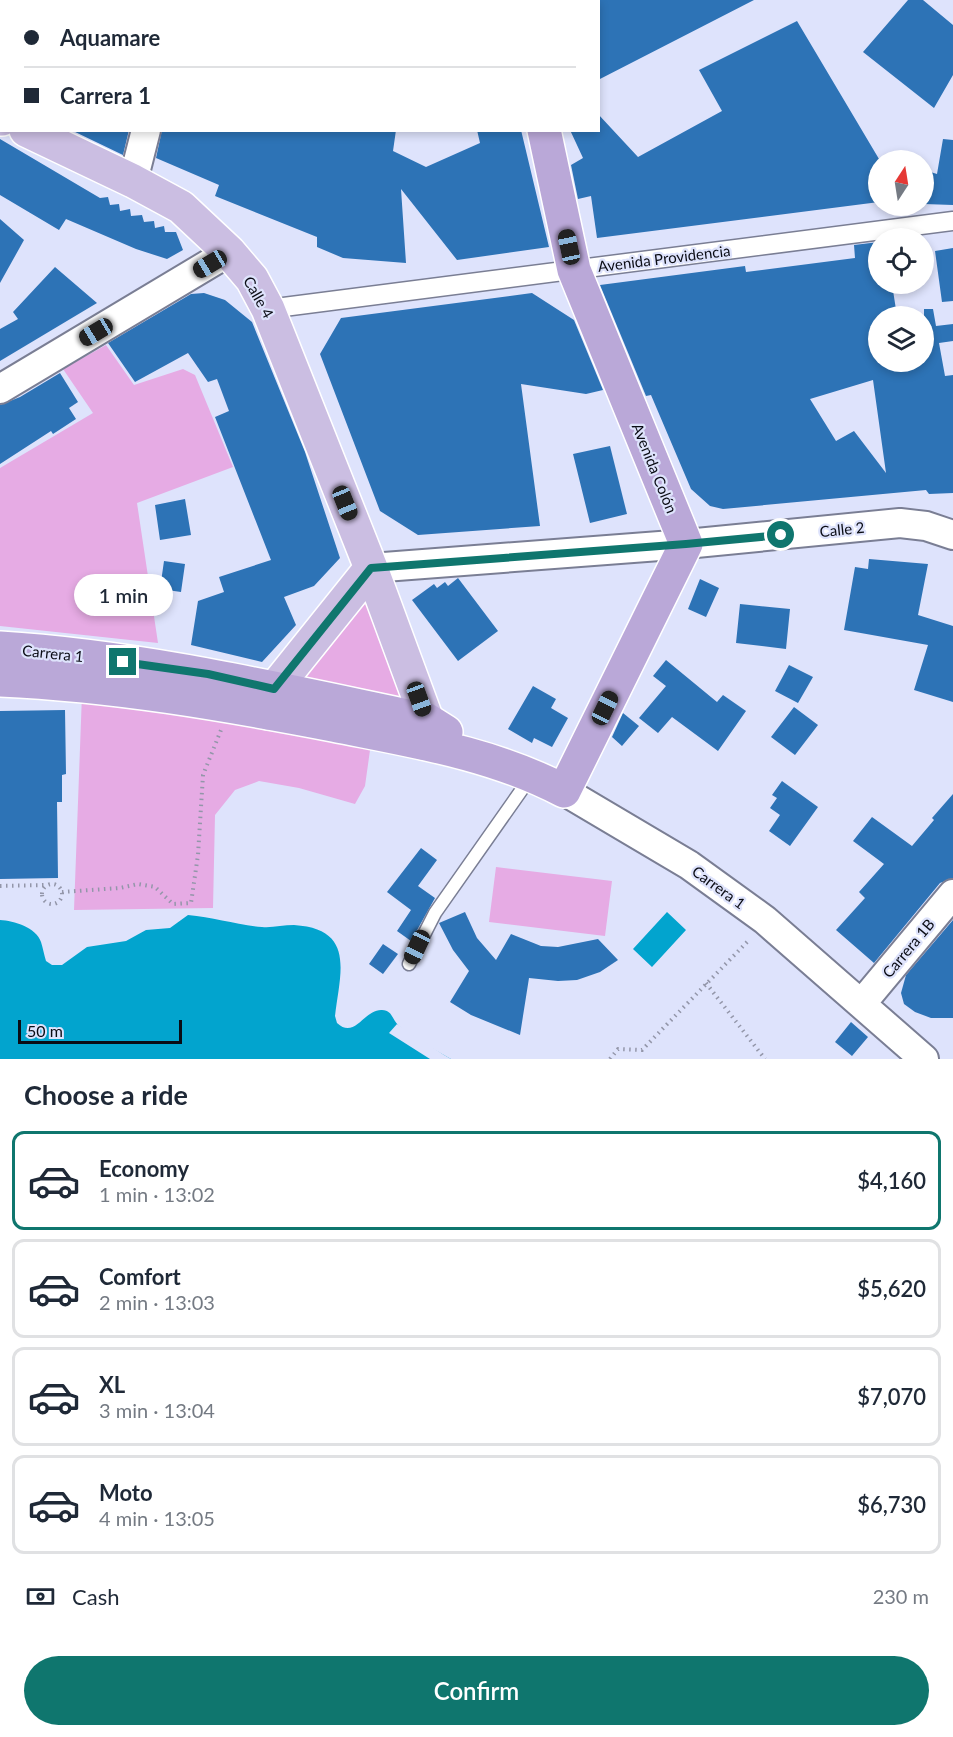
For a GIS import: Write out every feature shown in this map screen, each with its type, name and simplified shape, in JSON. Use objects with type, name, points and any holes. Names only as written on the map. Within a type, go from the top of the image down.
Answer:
[{"type":"highway","name":"Avenida Colón","points":[[544,132],[574,270],[686,544]]},
{"type":"highway","points":[[564,791],[686,544]]},
{"type":"highway","name":"Carrera 1","points":[[0,648],[37,650],[187,671],[272,701],[425,732],[485,758],[533,774],[564,791]]},
{"type":"highway","name":"Carrera 1","points":[[0,680],[107,687],[233,706],[272,701]]},
{"type":"main road","name":"Calle 4","points":[[30,132],[133,180],[181,207],[229,252],[252,279],[268,309],[371,568],[425,732]]},
{"type":"main road","points":[[272,701],[371,568]]},
{"type":"street","points":[[133,180],[145,132]]},
{"type":"street","name":"Avenida Providencia","points":[[268,309],[953,221]]},
{"type":"street","points":[[0,389],[229,252]]},
{"type":"street","name":"Calle 2","points":[[371,568],[686,544],[900,523],[926,526],[953,535]]},
{"type":"street","name":"Carrera 1","points":[[564,791],[680,859],[765,920],[924,1059]]},
{"type":"street","name":"Carrera 1B","points":[[862,1003],[953,894]]},
{"type":"lane","points":[[409,964],[435,913],[533,774]]},
{"type":"path","points":[[62,892],[120,888],[138,884],[155,887],[172,904],[191,903],[198,855],[203,775],[233,706]]},
{"type":"path","points":[[0,886],[56,884],[62,892]]},
{"type":"path","points":[[46,885],[42,894],[44,900],[49,903],[59,901],[62,892]]},
{"type":"path","points":[[610,1059],[618,1049],[642,1050],[765,920]]},
{"type":"path","points":[[706,983],[765,1059]]},
{"type":"shaded area","points":[[106,345],[134,385],[183,369],[195,375],[233,467],[137,503],[158,643],[0,626],[0,468],[93,413],[63,369]]},
{"type":"shaded area","points":[[363,595],[405,689],[400,701],[304,685],[305,664]]},
{"type":"shaded area","points":[[82,694],[371,743],[365,786],[355,804],[299,788],[259,781],[235,790],[215,815],[213,908],[74,910]]},
{"type":"shaded area","points":[[496,867],[612,881],[605,936],[489,922]]},
{"type":"water","points":[[667,912],[686,930],[652,967],[633,949]]},
{"type":"water","points":[[188,915],[262,927],[294,925],[314,928],[327,935],[336,944],[340,956],[341,969],[335,1016],[337,1023],[349,1028],[376,1011],[385,1010],[390,1013],[398,1025],[410,1034],[451,1059],[0,1059],[0,920],[18,923],[30,929],[41,942],[46,961],[52,965],[62,965],[87,947],[126,941],[146,930],[170,928]]},
{"type":"pier","points":[[397,1024],[451,1059],[430,1059],[389,1033]]},
{"type":"building","points":[[600,0],[754,0],[600,79]]},
{"type":"building","points":[[908,0],[923,0],[953,25],[953,75],[934,108],[863,52]]},
{"type":"building","points":[[797,21],[874,150],[868,150],[868,203],[597,238],[591,196],[578,199],[571,165],[583,158],[571,132],[600,132],[600,116],[638,157],[722,111],[699,70]]},
{"type":"building","points":[[75,132],[129,132],[123,155]]},
{"type":"building","points":[[162,132],[396,132],[393,151],[426,167],[480,143],[477,132],[521,132],[549,247],[457,260],[401,189],[406,263],[343,258],[317,247],[317,237],[215,196],[219,185],[156,158]]},
{"type":"building","points":[[0,139],[100,198],[108,197],[110,205],[119,204],[120,211],[130,209],[131,216],[142,215],[144,222],[154,221],[155,228],[164,226],[165,232],[176,232],[183,250],[167,259],[136,249],[66,219],[59,230],[0,195]]},
{"type":"building","points":[[943,139],[953,140],[953,205],[934,204],[934,173],[937,174]]},
{"type":"building","points":[[0,219],[24,240],[0,283]]},
{"type":"building","points":[[868,243],[868,294],[894,294],[895,306],[868,306],[868,372],[934,372],[934,315],[936,326],[953,324],[953,341],[939,343],[945,376],[953,375],[953,493],[929,494],[926,490],[723,509],[710,506],[691,489],[651,395],[646,396],[600,285],[745,266],[746,272],[855,258],[854,245]],"holes":[[[873,380],[886,473],[854,431],[836,441],[810,399]]]},
{"type":"building","points":[[953,248],[953,301],[942,302],[935,251]]},
{"type":"building","points":[[55,267],[97,303],[0,361],[0,329],[18,319],[13,312]]},
{"type":"building","points":[[204,293],[225,300],[252,322],[305,452],[340,558],[314,586],[284,597],[296,625],[262,662],[191,645],[198,601],[224,592],[219,577],[271,560],[215,417],[229,411],[217,379],[208,382],[188,353],[135,382],[108,343],[191,294]]},
{"type":"building","points":[[532,293],[574,320],[603,390],[586,394],[521,384],[540,526],[418,535],[380,511],[320,354],[341,318]]},
{"type":"building","points":[[60,373],[78,402],[69,408],[76,419],[53,434],[51,431],[0,464],[0,405],[20,397]]},
{"type":"building","points":[[610,446],[627,514],[590,523],[573,454]]},
{"type":"building","points":[[185,499],[191,535],[160,540],[155,505]]},
{"type":"building","points":[[869,559],[928,564],[918,615],[953,626],[953,702],[914,690],[928,645],[844,630],[855,567],[868,569]]},
{"type":"building","points":[[164,561],[185,564],[181,592],[160,589]]},
{"type":"building","points":[[458,578],[498,631],[458,661],[412,600],[434,584],[437,588],[445,582],[448,586]]},
{"type":"building","points":[[700,579],[719,588],[706,617],[688,609]]},
{"type":"building","points":[[740,604],[790,609],[786,649],[736,643]]},
{"type":"building","points":[[666,660],[717,702],[723,695],[746,711],[718,751],[672,717],[658,733],[639,718],[666,686],[653,676]]},
{"type":"building","points":[[789,665],[813,677],[798,703],[775,691]]},
{"type":"building","points":[[533,686],[556,699],[551,708],[568,718],[552,747],[534,738],[532,743],[508,729]]},
{"type":"building","points":[[794,707],[818,725],[795,755],[771,737]]},
{"type":"building","points":[[65,710],[66,774],[62,775],[62,802],[57,802],[58,878],[0,879],[0,711]]},
{"type":"building","points":[[623,713],[639,726],[622,746],[612,737]]},
{"type":"building","points":[[782,781],[818,807],[790,846],[769,831],[780,815],[770,808],[777,798],[772,795]]},
{"type":"building","points":[[953,794],[953,878],[940,883],[874,963],[836,930],[865,898],[859,892],[884,864],[853,841],[872,817],[912,846]]},
{"type":"building","points":[[421,848],[437,860],[418,886],[435,898],[411,941],[397,931],[411,910],[387,892]]},
{"type":"building","points":[[465,912],[477,938],[496,960],[511,934],[541,946],[558,947],[598,939],[618,960],[600,972],[577,980],[529,978],[520,1035],[471,1015],[450,1002],[469,971],[453,950],[439,923]]},
{"type":"building","points":[[953,920],[953,1018],[931,1018],[915,1012],[904,1004],[901,993],[906,975]]},
{"type":"building","points":[[383,944],[398,954],[383,974],[369,964]]},
{"type":"building","points":[[851,1022],[868,1037],[852,1056],[835,1042]]},
{"type":"route","points":[[123,662],[208,674],[274,689],[371,568],[781,535]]}]
